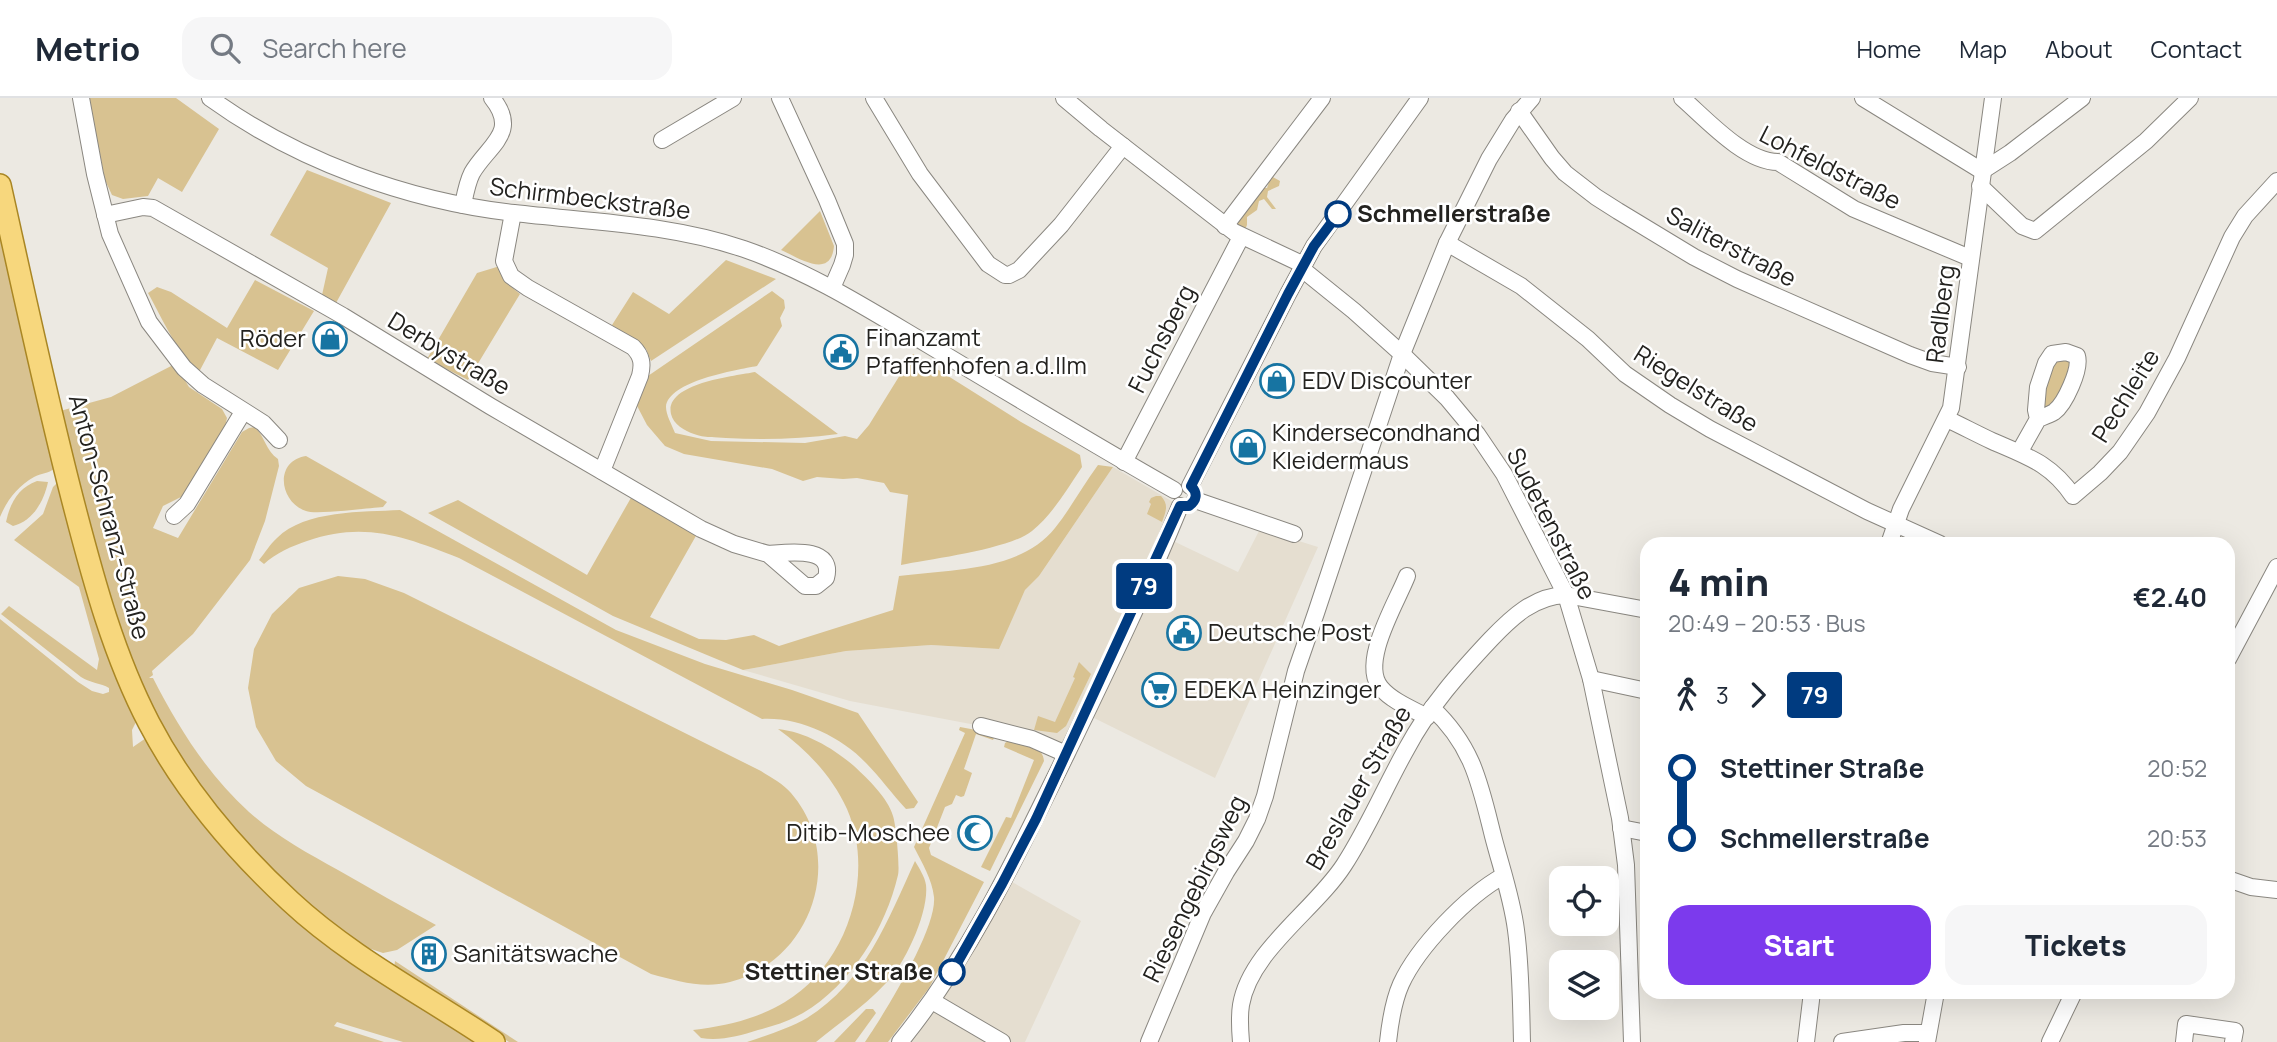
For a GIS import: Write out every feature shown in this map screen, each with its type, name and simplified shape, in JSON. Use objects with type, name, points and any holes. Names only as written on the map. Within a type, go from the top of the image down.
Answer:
[{"type":"main road","name":"Anton-Schranz-Straße","points":[[0,185],[64,466],[100,601],[132,687],[150,726],[174,766],[225,833],[288,900],[340,940],[494,1042]]},
{"type":"street","points":[[80,98],[105,215],[117,252],[149,322],[184,368],[203,385],[263,423],[279,440]]},
{"type":"street","name":"Schirmbeckstraße","points":[[210,98],[287,144],[392,186],[463,205],[684,233],[768,258],[832,288],[1174,490],[1182,484],[1189,497]]},
{"type":"street","points":[[463,205],[470,177],[493,148],[502,131],[503,116],[492,98]]},
{"type":"street","points":[[662,140],[733,98]]},
{"type":"street","points":[[780,98],[845,244],[842,265],[832,288]]},
{"type":"street","points":[[874,98],[920,174],[988,264],[1005,275],[1018,270],[1061,225],[1123,146]]},
{"type":"street","points":[[1064,98],[1241,237],[1287,256],[1303,267]]},
{"type":"street","points":[[1226,226],[1322,98]]},
{"type":"street","points":[[900,1042],[950,975],[1036,819],[1189,497],[1314,246],[1420,98]]},
{"type":"street","name":"Riesengebirgsweg","points":[[1149,1042],[1203,913],[1247,841],[1257,819],[1296,671],[1402,354],[1447,243],[1483,170],[1519,111],[1532,98]]},
{"type":"street","name":"Lohfeldstraße","points":[[1682,98],[1749,154],[1768,162],[1778,162],[1854,209],[1970,258]]},
{"type":"street","points":[[1863,98],[1981,179],[2022,226],[2035,231],[2146,141],[2190,98]]},
{"type":"street","name":"Radlberg","points":[[1891,537],[1901,509],[1947,419],[1953,397],[1993,98]]},
{"type":"street","points":[[1981,179],[2010,153],[2082,98]]},
{"type":"street","name":"Saliterstraße","points":[[1519,111],[1552,158],[1578,184],[1693,257],[1772,296],[1910,355],[1932,363],[1958,367]]},
{"type":"street","name":"Pechleite","points":[[1947,419],[2020,451],[2049,470],[2073,496],[2114,459],[2147,413],[2177,358],[2232,237],[2245,216],[2277,181]]},
{"type":"street","name":"Derbystraße","points":[[105,215],[142,207],[153,208],[343,316],[712,535],[768,554]]},
{"type":"street","points":[[513,213],[504,261],[512,276],[528,288],[633,347],[640,356],[640,376],[602,471]]},
{"type":"street","name":"Fuchsberg","points":[[1124,461],[1241,237]]},
{"type":"street","name":"Riegelstraße","points":[[1447,243],[1521,286],[1587,339],[1625,374],[1670,405],[1867,511],[1925,537]]},
{"type":"street","name":"Sudetenstraße","points":[[1303,267],[1402,354],[1447,398],[1484,444],[1504,474],[1566,595],[1591,679],[1621,828],[1626,877],[1632,1042]]},
{"type":"street","points":[[174,516],[187,504],[243,412]]},
{"type":"street","points":[[2020,451],[2038,419]]},
{"type":"street","points":[[1189,497],[1294,534]]},
{"type":"street","points":[[2235,646],[2277,567]]},
{"type":"street","points":[[1407,576],[1378,643],[1375,675],[1379,686],[1387,693],[1430,712],[1462,742],[1477,773],[1516,928],[1522,1042]]},
{"type":"street","points":[[1566,595],[1640,609]]},
{"type":"street","name":"Breslauer Straße","points":[[1241,1042],[1241,1005],[1252,976],[1270,950],[1338,876],[1370,821],[1406,749],[1430,712],[1460,671],[1522,610],[1542,599],[1566,595]]},
{"type":"street","points":[[1591,679],[1640,690]]},
{"type":"street","points":[[981,726],[1022,736],[1066,754]]},
{"type":"street","points":[[1621,828],[1640,831]]},
{"type":"street","points":[[1388,1042],[1396,997],[1419,953],[1469,902],[1503,876]]},
{"type":"street","points":[[2235,881],[2251,887],[2277,890]]},
{"type":"street","points":[[1806,1042],[1811,999]]},
{"type":"street","points":[[1842,1042],[1904,1033],[1928,1037],[1935,999]]},
{"type":"street","points":[[2050,1042],[2071,999]]},
{"type":"street","points":[[932,1001],[1002,1042]]},
{"type":"street","points":[[2184,1042],[2186,1024],[2235,1031],[2234,1042]]},
{"type":"shaded area","points":[[89,98],[176,98],[219,129],[182,192],[158,178],[148,196],[123,199],[112,195],[105,180]]},
{"type":"shaded area","points":[[307,170],[391,203],[336,303],[322,295],[328,268],[270,235]]},
{"type":"shaded area","points":[[1271,176],[1280,181],[1279,186],[1268,191],[1267,197],[1276,209],[1272,209],[1264,199],[1259,201],[1257,210],[1247,217],[1244,232],[1234,227],[1257,198],[1256,192],[1267,188]]},
{"type":"shaded area","points":[[820,211],[834,246],[832,256],[827,262],[813,264],[781,250]]},
{"type":"shaded area","points":[[0,225],[55,468],[34,477],[18,489],[0,517]]},
{"type":"shaded area","points":[[726,260],[776,279],[651,361],[646,349],[612,325],[633,292],[669,314]]},
{"type":"shaded area","points":[[500,266],[509,285],[520,294],[468,380],[427,359],[477,273]]},
{"type":"shaded area","points":[[255,280],[314,311],[278,370],[217,338],[199,372],[177,345],[148,293],[157,287],[171,292],[227,328]]},
{"type":"shaded area","points":[[772,291],[784,300],[785,308],[780,318],[782,326],[757,366],[704,378],[678,390],[666,407],[675,433],[711,441],[805,443],[845,436],[857,439],[869,425],[913,354],[1021,422],[1080,455],[1082,467],[1047,517],[1021,537],[970,552],[901,565],[908,495],[890,492],[884,483],[857,478],[817,477],[803,481],[772,469],[684,454],[665,446],[647,425],[635,402],[645,378]]},
{"type":"shaded area","points":[[2077,356],[2059,406],[2036,410],[2046,363]]},
{"type":"shaded area","points":[[175,364],[189,387],[222,409],[227,418],[225,427],[183,496],[163,506],[153,528],[178,538],[242,432],[249,428],[255,427],[278,459],[279,466],[265,521],[250,560],[193,634],[152,671],[153,675],[149,678],[153,678],[207,766],[249,812],[303,851],[436,925],[397,950],[383,953],[362,946],[310,907],[250,851],[220,815],[169,744],[139,687],[109,602],[60,411],[111,397]]},
{"type":"shaded area","points":[[755,372],[838,434],[768,439],[706,437],[683,429],[672,418],[672,403],[689,388]]},
{"type":"shaded area","points":[[306,456],[387,502],[383,507],[331,512],[311,512],[297,506],[286,491],[285,473],[296,459]]},
{"type":"shaded area","points":[[1098,465],[1113,467],[1039,576],[1025,590],[999,649],[931,645],[846,651],[743,670],[613,616],[428,513],[458,500],[587,575],[632,496],[697,534],[650,617],[699,639],[726,640],[754,635],[779,646],[893,610],[899,576],[983,566],[1023,553],[1055,528]]},
{"type":"shaded area","points":[[1113,467],[1180,506],[1167,538],[1238,572],[1260,529],[1318,547],[1215,778],[1086,714],[1066,754],[981,726],[850,701],[743,670],[846,651],[931,645],[998,649],[1025,590],[1039,576]]},
{"type":"shaded area","points":[[37,481],[48,482],[44,496],[32,515],[13,526],[6,522],[16,497]]},
{"type":"shaded area","points":[[59,481],[136,722],[132,730],[133,747],[146,738],[215,831],[480,1042],[403,1042],[337,1022],[334,1026],[384,1042],[0,1042],[0,619],[78,682],[92,691],[103,694],[109,692],[109,688],[81,677],[1,614],[9,606],[97,670],[99,659],[79,587],[14,540],[43,514],[53,487]]},
{"type":"shaded area","points":[[1161,496],[1166,505],[1162,522],[1147,514],[1151,498]]},
{"type":"shaded area","points":[[400,510],[616,630],[705,664],[858,713],[918,802],[914,808],[906,809],[856,753],[818,730],[790,721],[762,719],[459,558],[439,550],[384,534],[348,532],[301,543],[279,553],[264,564],[259,560],[277,538],[303,522],[335,514]]},
{"type":"shaded area","points":[[338,576],[365,579],[404,593],[761,771],[785,787],[808,819],[817,847],[818,876],[812,904],[800,930],[782,953],[758,971],[720,984],[690,983],[651,974],[306,786],[276,761],[256,727],[248,688],[254,649],[272,614],[299,588]]},
{"type":"shaded area","points":[[1079,662],[1091,674],[1066,726],[1057,733],[1034,730],[1038,716],[1055,722],[1075,678],[1073,677]]},
{"type":"shaded area","points":[[960,727],[992,733],[994,738],[993,740],[976,734],[964,769],[972,773],[964,796],[956,795],[952,804],[945,807],[929,848],[931,855],[984,882],[929,988],[888,1042],[865,1042],[908,971],[933,911],[931,884],[914,847],[965,733],[959,730]]},
{"type":"shaded area","points":[[778,729],[809,737],[828,747],[854,766],[877,789],[887,802],[894,821],[898,875],[885,915],[864,953],[851,971],[820,1001],[798,1016],[770,1027],[730,1037],[701,1038],[693,1030],[729,1024],[763,1013],[785,1002],[807,986],[825,966],[840,942],[850,917],[858,862],[855,835],[847,809],[818,764]]},
{"type":"shaded area","points":[[1010,740],[1036,748],[1044,761],[990,871],[981,867],[1006,817],[1011,818],[1034,760],[1004,747]]},
{"type":"shaded area","points":[[915,861],[926,885],[924,909],[908,951],[886,983],[816,1042],[747,1042],[807,1018],[845,987],[873,948]]},
{"type":"shaded area","points":[[1005,878],[1081,921],[1025,1042],[900,1042]]},
{"type":"shaded area","points":[[395,961],[518,1042],[509,1042],[394,969]]},
{"type":"shaded area","points":[[866,1009],[873,1009],[876,1013],[855,1042],[834,1042]]},
{"type":"bus line","name":"79","points":[[952,972],[1036,819],[1180,506],[1189,506],[1195,500],[1196,494],[1191,486],[1288,294],[1314,246],[1338,214]]},
{"type":"place","name":"Schmellerstraße","points":[[1338,214]]},
{"type":"place","name":"Röder","points":[[330,339]]},
{"type":"place","name":"Finanzamt Pfaffenhofen a.d.Ilm","points":[[841,352]]},
{"type":"place","name":"EDV Discounter","points":[[1277,381]]},
{"type":"place","name":"Kindersecondhand Kleidermaus","points":[[1248,447]]},
{"type":"place","name":"Deutsche Post","points":[[1184,633]]},
{"type":"place","name":"EDEKA Heinzinger","points":[[1159,690]]},
{"type":"place","name":"Ditib-Moschee","points":[[975,833]]},
{"type":"place","name":"Sanitätswache","points":[[429,954]]},
{"type":"place","name":"Stettiner Straße","points":[[952,972]]}]
